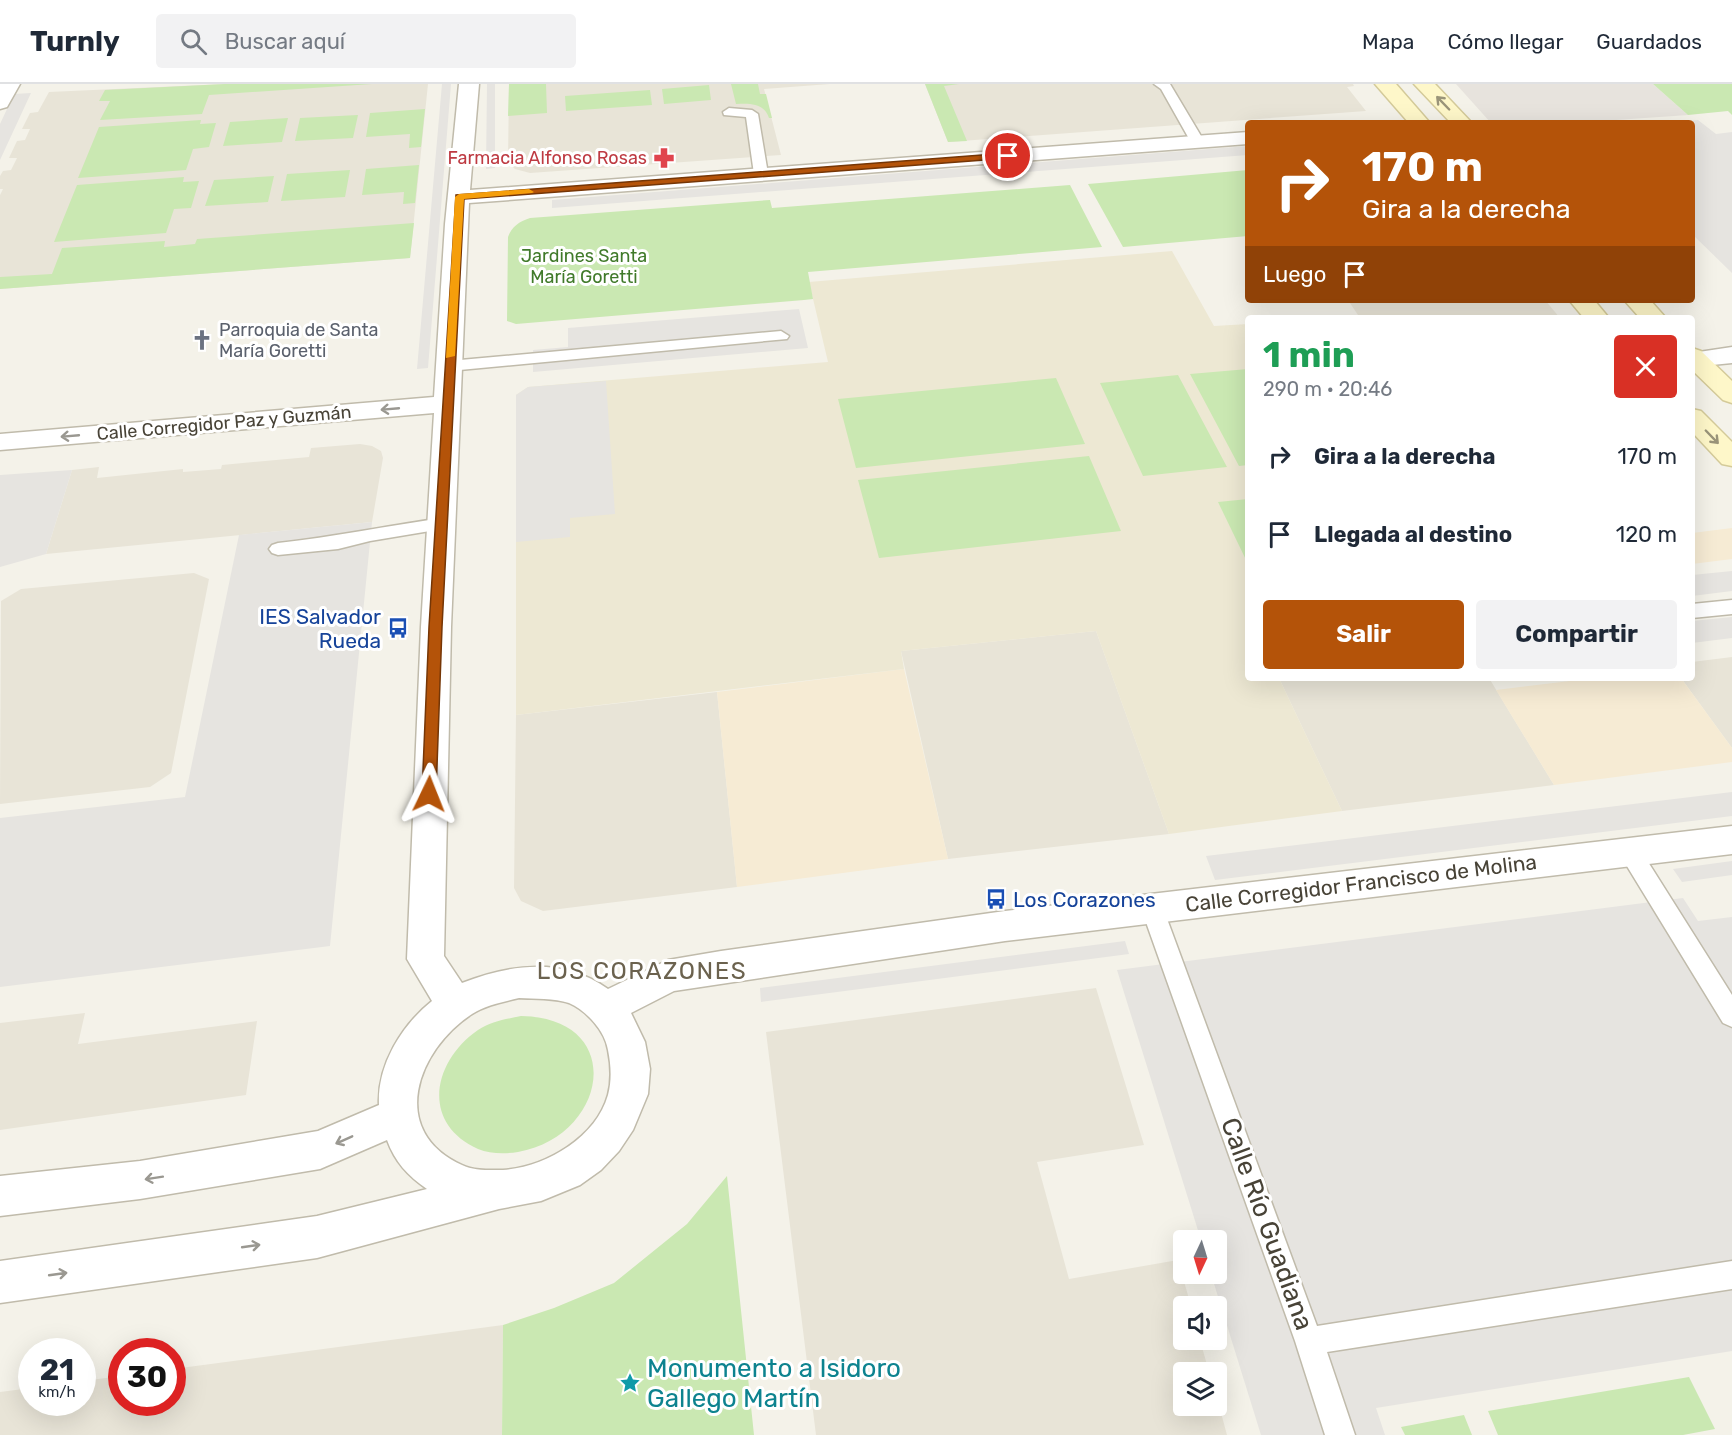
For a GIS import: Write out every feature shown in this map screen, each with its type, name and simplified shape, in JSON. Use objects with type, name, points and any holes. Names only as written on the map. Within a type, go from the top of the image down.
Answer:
[{"type":"main road","points":[[1386,84],[1417,120]]},
{"type":"main road","points":[[1424,84],[1459,120]]},
{"type":"main road","points":[[1584,303],[1594,315]]},
{"type":"main road","points":[[1639,303],[1651,315]]},
{"type":"main road","points":[[1695,359],[1732,395]]},
{"type":"main road","points":[[1695,420],[1732,458]]},
{"type":"street","points":[[0,103],[10,84]]},
{"type":"street","points":[[456,1005],[425,959],[436,627],[449,366],[459,197],[469,84]]},
{"type":"street","points":[[459,197],[1245,138]]},
{"type":"street","points":[[1695,358],[1732,355]]},
{"type":"street","name":"Calle Corregidor Paz y Guzmán","points":[[0,442],[448,404]]},
{"type":"street","name":"Calle Corregidor Francisco de Molina","points":[[606,1008],[668,975],[993,927],[1732,840]]},
{"type":"street","points":[[0,1282],[317,1237],[497,1191],[533,1186],[567,1171],[596,1150],[617,1123],[630,1092],[632,1060],[623,1032],[606,1008],[581,992],[552,984],[519,982],[486,990],[456,1005],[429,1027],[409,1054],[398,1085],[398,1116],[409,1146],[430,1170],[461,1185],[497,1191]]},
{"type":"street","points":[[0,1196],[140,1180],[320,1150],[398,1116]]},
{"type":"lane","points":[[1160,84],[1166,87],[1197,141]]},
{"type":"lane","points":[[729,112],[740,111],[752,114],[761,174]]},
{"type":"lane","points":[[449,366],[781,336]]},
{"type":"lane","points":[[278,549],[338,543],[442,524]]},
{"type":"lane","points":[[1695,611],[1732,607]]},
{"type":"lane","points":[[1630,852],[1732,1016]]},
{"type":"lane","name":"Calle Río Guadiana","points":[[1152,908],[1309,1341],[1732,1275]]},
{"type":"lane","points":[[1309,1341],[1340,1435]]},
{"type":"shaded area","points":[[225,84],[428,84],[410,258],[0,289],[0,195],[3,189],[0,189],[0,176],[3,171],[11,170],[17,158],[9,158],[17,141],[25,140],[30,129],[22,129],[30,113],[38,112],[49,92]]},
{"type":"shaded area","points":[[442,84],[451,84],[428,368],[417,369]]},
{"type":"shaded area","points":[[487,84],[495,84],[495,168],[486,169]]},
{"type":"shaded area","points":[[509,84],[830,84],[764,89],[781,155],[530,173],[515,169],[508,162]]},
{"type":"shaded area","points":[[925,84],[1353,84],[1354,86],[1347,87],[1366,111],[948,142]]},
{"type":"shaded area","points":[[1456,84],[1653,84],[1688,115],[1616,120],[1488,120]]},
{"type":"shaded area","points":[[31,93],[0,160],[0,124],[14,94]]},
{"type":"shaded area","points":[[1695,120],[1698,120],[1716,134],[1732,132],[1732,273],[1695,237]]},
{"type":"shaded area","points":[[1245,146],[1245,155],[552,208],[552,200]]},
{"type":"shaded area","points":[[1172,251],[1214,326],[1245,324],[1245,681],[1280,681],[1342,811],[1169,834],[1096,631],[901,651],[904,669],[516,715],[516,395],[528,387],[828,362],[809,282]]},
{"type":"shaded area","points":[[1350,303],[1548,303],[1558,315],[1358,315]]},
{"type":"shaded area","points":[[799,309],[808,348],[533,372],[533,350],[568,347],[568,328]]},
{"type":"shaded area","points":[[606,381],[615,514],[570,518],[570,537],[516,542],[516,395],[528,387]]},
{"type":"shaded area","points":[[360,444],[372,446],[381,451],[383,458],[372,522],[46,554],[72,470],[99,467],[97,478],[183,469],[183,472],[221,469],[222,465],[309,457],[311,448]]},
{"type":"shaded area","points":[[72,470],[46,554],[0,567],[0,475]]},
{"type":"shaded area","points":[[372,522],[330,946],[0,987],[0,818],[185,797],[239,535]]},
{"type":"shaded area","points":[[1732,528],[1732,559],[1695,564],[1695,533]]},
{"type":"shaded area","points":[[1732,571],[1732,591],[1695,596],[1695,575]]},
{"type":"shaded area","points":[[194,573],[209,579],[171,773],[150,787],[0,804],[1,601],[21,589]]},
{"type":"shaded area","points":[[1732,617],[1732,638],[1695,643],[1695,621]]},
{"type":"shaded area","points":[[1096,631],[1169,834],[948,859],[901,651]]},
{"type":"shaded area","points":[[1732,657],[1732,748],[1683,681],[1695,681],[1695,662]]},
{"type":"shaded area","points":[[904,669],[948,859],[737,887],[717,692]]},
{"type":"shaded area","points":[[1280,681],[1491,681],[1554,785],[1342,811]]},
{"type":"shaded area","points":[[1570,681],[1683,681],[1732,748],[1732,762],[1554,785],[1496,690]]},
{"type":"shaded area","points":[[717,692],[737,887],[543,911],[521,901],[514,888],[516,715]]},
{"type":"shaded area","points":[[1732,792],[1732,816],[1215,880],[1206,856]]},
{"type":"shaded area","points":[[1732,861],[1732,875],[1682,882],[1673,869]]},
{"type":"shaded area","points":[[1683,898],[1698,921],[1732,917],[1732,1351],[1376,1408],[1385,1435],[1261,1435],[1227,1326],[1227,1296],[1218,1296],[1214,1284],[1227,1284],[1227,1230],[1198,1230],[1117,970]]},
{"type":"shaded area","points":[[1125,941],[1129,954],[761,1002],[760,988]]},
{"type":"shaded area","points":[[1096,988],[1144,1145],[1037,1162],[1069,1279],[1173,1261],[1173,1284],[1185,1284],[1188,1296],[1173,1296],[1173,1350],[1203,1350],[1206,1362],[1173,1362],[1173,1416],[1222,1416],[1227,1435],[816,1435],[766,1032]]},
{"type":"shaded area","points":[[85,1013],[78,1044],[257,1021],[246,1095],[0,1130],[0,1023]]},
{"type":"shaded area","points":[[503,1325],[502,1435],[0,1435],[0,1392],[18,1390],[18,1416],[96,1416],[96,1379],[108,1378],[108,1416],[186,1416],[186,1367]]},
{"type":"green space","points":[[225,84],[372,84],[209,95],[202,114],[100,120],[110,101],[99,101],[105,90]]},
{"type":"green space","points":[[509,84],[546,84],[547,113],[508,116]]},
{"type":"green space","points":[[731,84],[758,84],[760,94],[766,94],[772,118],[769,118],[764,109],[756,105],[736,104]]},
{"type":"green space","points":[[925,84],[959,84],[944,86],[967,141],[948,142]]},
{"type":"green space","points":[[1653,84],[1732,84],[1732,115],[1728,111],[1688,115]]},
{"type":"green space","points":[[709,85],[711,100],[664,104],[662,89]]},
{"type":"green space","points":[[650,90],[652,105],[566,111],[565,96]]},
{"type":"green space","points":[[425,109],[421,147],[409,148],[410,134],[366,137],[370,113]]},
{"type":"green space","points":[[358,115],[353,138],[295,141],[300,118]]},
{"type":"green space","points":[[288,118],[282,142],[223,146],[230,122]]},
{"type":"green space","points":[[201,120],[200,124],[216,123],[209,147],[193,149],[186,170],[78,178],[99,127]]},
{"type":"green space","points":[[419,165],[415,203],[403,204],[404,192],[362,195],[366,169]]},
{"type":"green space","points":[[350,170],[345,197],[281,201],[287,174]]},
{"type":"green space","points":[[1245,170],[1245,236],[1123,247],[1088,184]]},
{"type":"green space","points":[[274,176],[268,202],[205,206],[214,180]]},
{"type":"green space","points":[[184,177],[183,182],[199,181],[191,208],[174,209],[166,233],[54,242],[77,185]]},
{"type":"green space","name":"Jardines Santa María Goretti","points":[[1070,185],[1102,247],[808,272],[813,299],[516,324],[507,321],[508,237],[516,225],[530,218],[770,200],[772,208]]},
{"type":"green space","points":[[414,223],[410,258],[0,289],[0,277],[52,274],[62,248],[165,241],[164,247],[195,244],[197,239]]},
{"type":"green space","points":[[1245,369],[1245,465],[1239,466],[1190,374]]},
{"type":"green space","points":[[1178,375],[1227,467],[1143,476],[1100,383]]},
{"type":"green space","points":[[1056,378],[1085,444],[856,468],[838,399]]},
{"type":"green space","points":[[1089,456],[1121,531],[879,558],[858,480]]},
{"type":"green space","points":[[1245,499],[1245,558],[1218,502]]},
{"type":"green space","points":[[521,1016],[555,1022],[578,1036],[591,1056],[593,1079],[587,1102],[571,1124],[548,1142],[518,1152],[483,1151],[460,1138],[447,1124],[441,1108],[439,1091],[443,1074],[451,1058],[478,1030],[494,1022]]},
{"type":"green space","points":[[727,1176],[754,1435],[502,1435],[503,1325],[554,1308],[614,1283],[687,1224]]},
{"type":"green space","points":[[1689,1377],[1715,1429],[1683,1435],[1498,1435],[1488,1411]]},
{"type":"green space","points":[[1464,1415],[1472,1435],[1405,1435],[1401,1427]]},
{"type":"slow traffic","points":[[450,356],[459,197],[529,192]]},
{"type":"place","name":"Farmacia Alfonso Rosas","points":[[664,158]]},
{"type":"place","name":"Parroquia de Santa María Goretti","points":[[202,340]]},
{"type":"place","name":"IES Salvador Rueda","points":[[398,628]]},
{"type":"place","name":"Los Corazones","points":[[996,899]]},
{"type":"place","name":"Monumento a Isidoro Gallego Martín","points":[[630,1383]]},
{"type":"district","name":"LOS CORAZONES","points":[[642,971]]},
{"type":"route","points":[[429,794],[459,197],[1008,156]]}]
